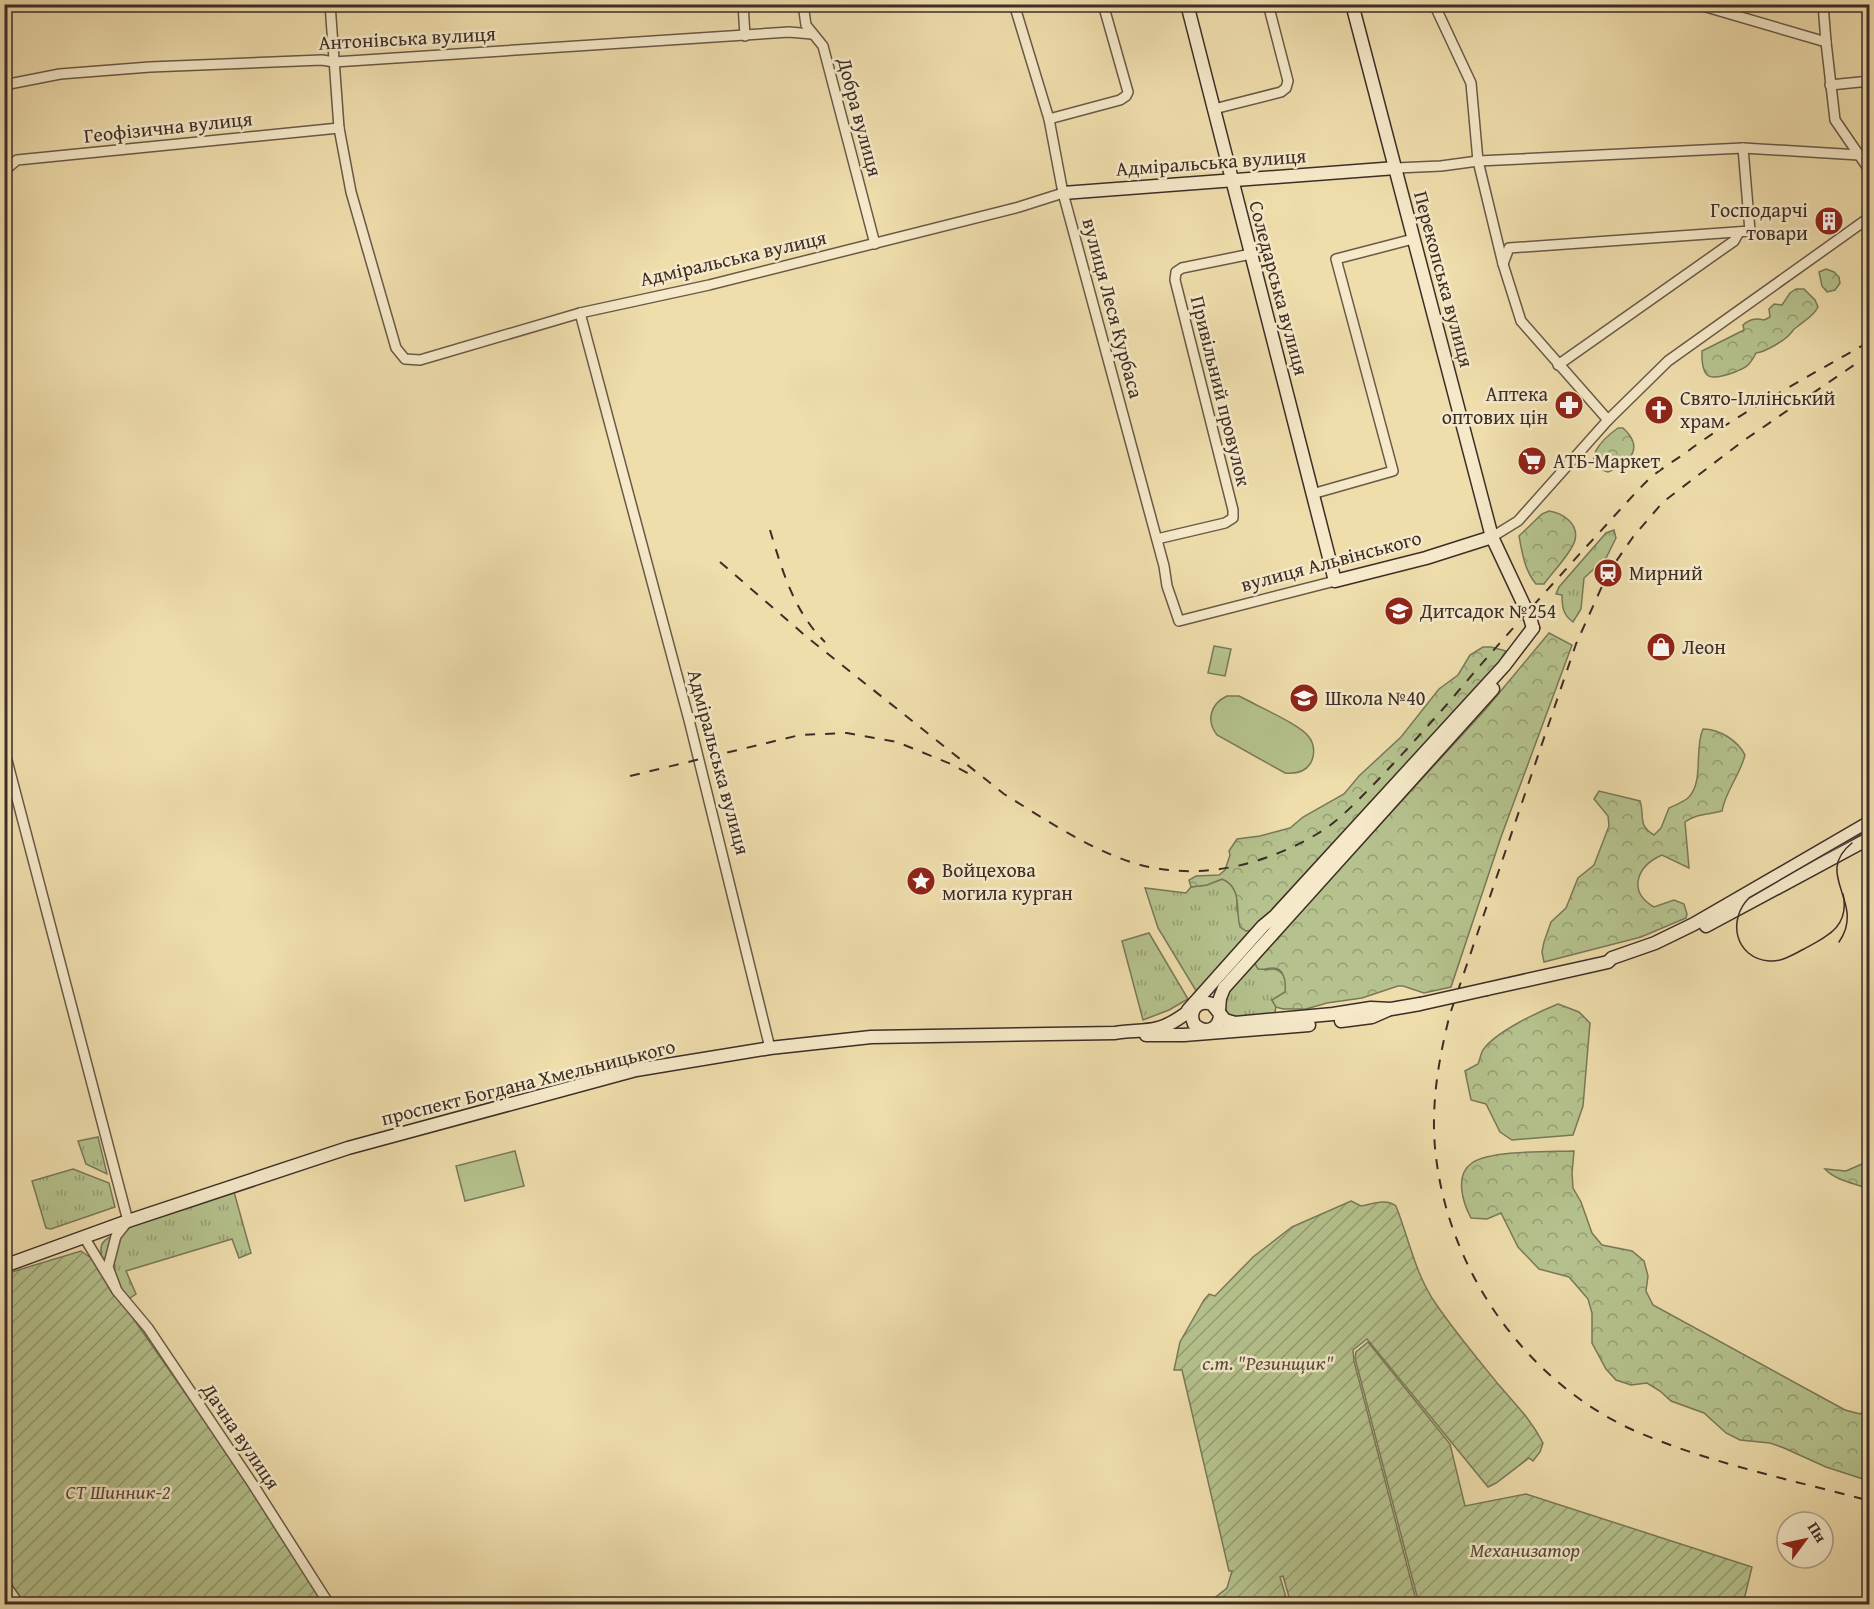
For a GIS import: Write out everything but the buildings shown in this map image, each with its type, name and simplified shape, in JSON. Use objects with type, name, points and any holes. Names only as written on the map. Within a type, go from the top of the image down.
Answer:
[{"type":"street","points":[[330,4],[339,128]]},
{"type":"street","points":[[743,4],[745,36]]},
{"type":"street","name":"Добра вулиця","points":[[803,4],[806,25],[823,46],[875,244]]},
{"type":"street","name":"вулиця Леся Курбаса","points":[[1014,4],[1049,119],[1063,193],[1157,539],[1167,586],[1179,621]]},
{"type":"street","points":[[1049,119],[1120,100],[1128,92],[1103,4]]},
{"type":"street","name":"Соледарська вулиця","points":[[1187,4],[1335,581]]},
{"type":"street","points":[[1214,109],[1281,92],[1286,88],[1288,81],[1268,4]]},
{"type":"street","name":"Перекопська вулиця","points":[[1352,4],[1492,537],[1533,628]]},
{"type":"street","points":[[1434,4],[1471,84],[1478,161],[1503,264],[1521,321],[1608,420]]},
{"type":"street","points":[[1696,4],[1826,42]]},
{"type":"street","points":[[1736,4],[1737,15]]},
{"type":"street","points":[[1823,4],[1835,120],[1869,171]]},
{"type":"street","name":"Антонівська вулиця","points":[[4,85],[60,74],[150,67],[322,60],[334,63],[789,32],[812,34]]},
{"type":"street","points":[[1830,85],[1869,81]]},
{"type":"street","name":"Адміральська вулиця","points":[[339,128],[362,234],[396,348],[405,359],[420,360],[580,313],[709,285],[875,244],[1019,207],[1063,193],[1231,179],[1441,166],[1478,161],[1743,148],[1859,155]]},
{"type":"street","name":"Геофізична вулиця","points":[[4,171],[17,160],[339,128]]},
{"type":"street","points":[[1503,264],[1509,248],[1750,231],[1743,148]]},
{"type":"street","points":[[1492,537],[1518,521],[1608,420],[1668,361],[1869,217]]},
{"type":"street","points":[[1558,364],[1734,241],[1739,232]]},
{"type":"street","points":[[1312,494],[1394,471],[1336,259],[1413,239]]},
{"type":"street","name":"Привільний провулок","points":[[1157,539],[1225,523],[1233,518],[1233,510],[1175,280],[1176,272],[1182,268],[1251,254]]},
{"type":"street","name":"Адміральська вулиця","points":[[580,313],[694,739],[770,1048]]},
{"type":"street","name":"вулиця Альвінського","points":[[1179,621],[1426,558],[1492,537]]},
{"type":"street","points":[[1179,1018],[1496,674],[1533,628]]},
{"type":"street","points":[[1275,916],[1267,929],[1197,1005],[1191,1015],[1194,1024],[1211,1031],[1218,1024],[1220,998],[1224,987],[1482,702],[1525,650],[1533,628]]},
{"type":"street","points":[[4,749],[128,1221],[116,1236],[108,1267],[117,1291]]},
{"type":"street","name":"проспект Богдана Хмельницького","points":[[4,1266],[128,1221],[328,1154],[445,1120],[636,1071],[770,1048],[871,1037],[1115,1033],[1160,1028],[1197,1005],[1212,1004],[1229,1022],[1241,1023],[1371,1008],[1391,1009],[1608,962],[1612,958],[1655,943],[1694,924],[1869,822]]},
{"type":"street","name":"проспект Богдана Хмельницького","points":[[1612,958],[1656,948],[1713,923],[1869,838]]},
{"type":"street","name":"проспект Богдана Хмельницького","points":[[1115,1033],[1132,1036],[1211,1031],[1372,1017],[1391,1009]]},
{"type":"street","name":"проспект Богдана Хмельницького","points":[[1146,1035],[1164,1037],[1211,1031]]},
{"type":"street","name":"Дачна вулиця","points":[[84,1237],[117,1291],[148,1328],[330,1605]]},
{"type":"street","points":[[4,1583],[19,1605]]},
{"type":"green space","points":[[1826,269],[1839,277],[1840,283],[1835,290],[1827,292],[1822,286],[1819,272]]},
{"type":"green space","points":[[1796,289],[1804,289],[1815,300],[1818,307],[1811,316],[1779,343],[1756,353],[1749,364],[1743,368],[1720,377],[1709,376],[1706,373],[1703,368],[1702,351],[1744,330],[1743,325],[1748,321],[1764,320],[1770,317],[1769,309],[1774,304],[1782,305],[1790,293]]},
{"type":"green space","points":[[1618,428],[1623,428],[1630,435],[1634,448],[1623,464],[1608,472],[1599,468],[1594,457],[1596,450]]},
{"type":"green space","points":[[1549,511],[1569,520],[1575,529],[1575,540],[1566,556],[1544,584],[1536,584],[1527,568],[1519,536],[1542,514]]},
{"type":"green space","points":[[1614,530],[1616,538],[1606,558],[1584,578],[1581,609],[1573,622],[1564,610],[1562,595],[1556,594],[1559,587],[1606,533]]},
{"type":"green space","points":[[1549,633],[1572,645],[1501,837],[1451,987],[1424,993],[1398,986],[1362,998],[1327,1003],[1306,1009],[1276,1007],[1272,1000],[1285,992],[1285,980],[1282,973],[1273,968],[1258,969],[1254,962],[1485,710]]},
{"type":"green space","points":[[1214,646],[1231,649],[1225,676],[1208,673]]},
{"type":"green space","points":[[1483,647],[1506,651],[1497,665],[1260,925],[1253,930],[1246,931],[1240,927],[1236,893],[1229,883],[1222,879],[1207,885],[1191,887],[1189,880],[1196,876],[1219,875],[1225,870],[1230,855],[1229,851],[1237,839],[1290,828],[1303,817],[1344,794],[1359,776],[1401,737],[1439,689],[1458,675],[1470,655]]},
{"type":"green space","points":[[1227,696],[1239,696],[1305,732],[1314,750],[1308,767],[1299,772],[1285,773],[1217,735],[1211,719],[1213,708]]},
{"type":"green space","points":[[1703,729],[1716,731],[1738,745],[1745,755],[1740,770],[1726,797],[1722,811],[1685,822],[1689,868],[1662,855],[1646,866],[1638,879],[1640,894],[1646,901],[1654,907],[1674,900],[1684,904],[1686,918],[1641,937],[1544,962],[1542,952],[1551,922],[1566,908],[1578,878],[1594,865],[1609,826],[1608,816],[1594,799],[1599,791],[1640,801],[1643,824],[1654,835],[1661,828],[1669,808],[1687,799],[1694,790],[1698,773],[1700,737]]},
{"type":"green space","points":[[1222,879],[1229,882],[1234,889],[1237,896],[1237,911],[1253,930],[1198,994],[1158,928],[1145,888],[1186,893],[1191,887],[1207,885]]},
{"type":"green space","points":[[1149,933],[1188,999],[1169,1010],[1143,1020],[1122,941]]},
{"type":"green space","points":[[1254,962],[1265,970],[1279,971],[1286,982],[1286,992],[1272,1000],[1276,1007],[1274,1017],[1234,1020],[1227,1013],[1226,997],[1235,982]]},
{"type":"green space","points":[[1558,1004],[1579,1012],[1590,1023],[1583,1106],[1573,1135],[1512,1140],[1500,1132],[1486,1104],[1471,1100],[1465,1071],[1478,1064],[1483,1050],[1497,1036],[1529,1017]]},
{"type":"green space","points":[[98,1137],[107,1174],[86,1164],[78,1141]]},
{"type":"green space","points":[[515,1151],[524,1186],[465,1201],[456,1166]]},
{"type":"green space","points":[[1574,1151],[1573,1188],[1581,1202],[1592,1233],[1602,1245],[1632,1251],[1644,1261],[1648,1276],[1646,1291],[1653,1305],[1845,1410],[1860,1414],[1869,1407],[1869,1481],[1826,1467],[1770,1443],[1740,1440],[1726,1433],[1704,1413],[1671,1401],[1647,1383],[1631,1385],[1616,1380],[1606,1369],[1592,1343],[1592,1313],[1588,1299],[1569,1277],[1539,1269],[1518,1247],[1501,1213],[1487,1219],[1471,1218],[1463,1197],[1462,1182],[1466,1168],[1472,1163],[1506,1154]]},
{"type":"green space","points":[[1869,1161],[1869,1189],[1840,1179],[1825,1169],[1846,1171]]},
{"type":"green space","points":[[73,1169],[109,1183],[115,1207],[51,1229],[46,1228],[32,1181]]},
{"type":"green space","points":[[234,1192],[251,1253],[239,1258],[232,1239],[126,1271],[136,1294],[127,1300],[117,1281],[114,1261],[118,1242],[130,1224]]},
{"type":"green space","name":"с.т. \"Резинщик\"","points":[[1351,1201],[1361,1206],[1388,1202],[1396,1206],[1429,1293],[1458,1335],[1533,1426],[1543,1443],[1540,1452],[1533,1461],[1529,1458],[1488,1487],[1367,1339],[1353,1350],[1354,1361],[1417,1604],[1291,1604],[1283,1576],[1280,1577],[1288,1604],[1207,1604],[1227,1588],[1232,1571],[1229,1571],[1182,1370],[1174,1370],[1180,1342],[1209,1294],[1215,1296],[1253,1257],[1292,1227]]},
{"type":"green space","points":[[112,1236],[107,1257],[102,1261],[101,1246]]},
{"type":"green space","name":"СТ Шинник-2","points":[[81,1251],[91,1258],[204,1420],[327,1604],[5,1604],[5,1274]]},
{"type":"green space","name":"Механизатор","points":[[1368,1342],[1450,1444],[1465,1506],[1526,1494],[1752,1567],[1743,1604],[1419,1604],[1355,1358],[1356,1352]]},
{"type":"tram line","points":[[1843,894],[1843,914],[1835,929],[1795,954],[1769,961],[1757,958],[1742,946],[1738,937],[1738,917],[1749,898],[1870,828]]},
{"type":"tram line","points":[[1839,942],[1846,928],[1847,914],[1837,866],[1841,855],[1852,843]]},
{"type":"railway","points":[[720,562],[808,638],[1004,794],[1056,826],[1112,855],[1149,867],[1193,871],[1236,866],[1257,861],[1298,845],[1325,829],[1347,811],[1415,740],[1648,480],[1735,419],[1870,341]]},
{"type":"railway","points":[[1870,354],[1743,441],[1663,502],[1633,537],[1608,573],[1576,644],[1450,1014],[1439,1067],[1434,1121],[1436,1157],[1444,1200],[1458,1242],[1477,1282],[1501,1320],[1529,1354],[1561,1384],[1596,1410],[1635,1431],[1663,1442],[1751,1470],[1870,1501]]},
{"type":"railway","points":[[770,530],[790,590],[805,617],[825,642]]},
{"type":"railway","points":[[630,776],[800,735],[847,733],[897,742],[951,764],[971,775]]},
{"type":"place","name":"Господарчі товари","points":[[1829,221]]},
{"type":"place","name":"Аптека оптових цін","points":[[1569,405]]},
{"type":"place","name":"Свято-Іллінський храм","points":[[1659,410]]},
{"type":"place","name":"АТБ-Маркет","points":[[1532,461]]},
{"type":"place","name":"Мирний","points":[[1608,573]]},
{"type":"place","name":"Дитсадок №254","points":[[1399,611]]},
{"type":"place","name":"Леон","points":[[1661,647]]},
{"type":"place","name":"Школа №40","points":[[1304,698]]},
{"type":"place","name":"Войцехова могила курган","points":[[921,881]]}]
